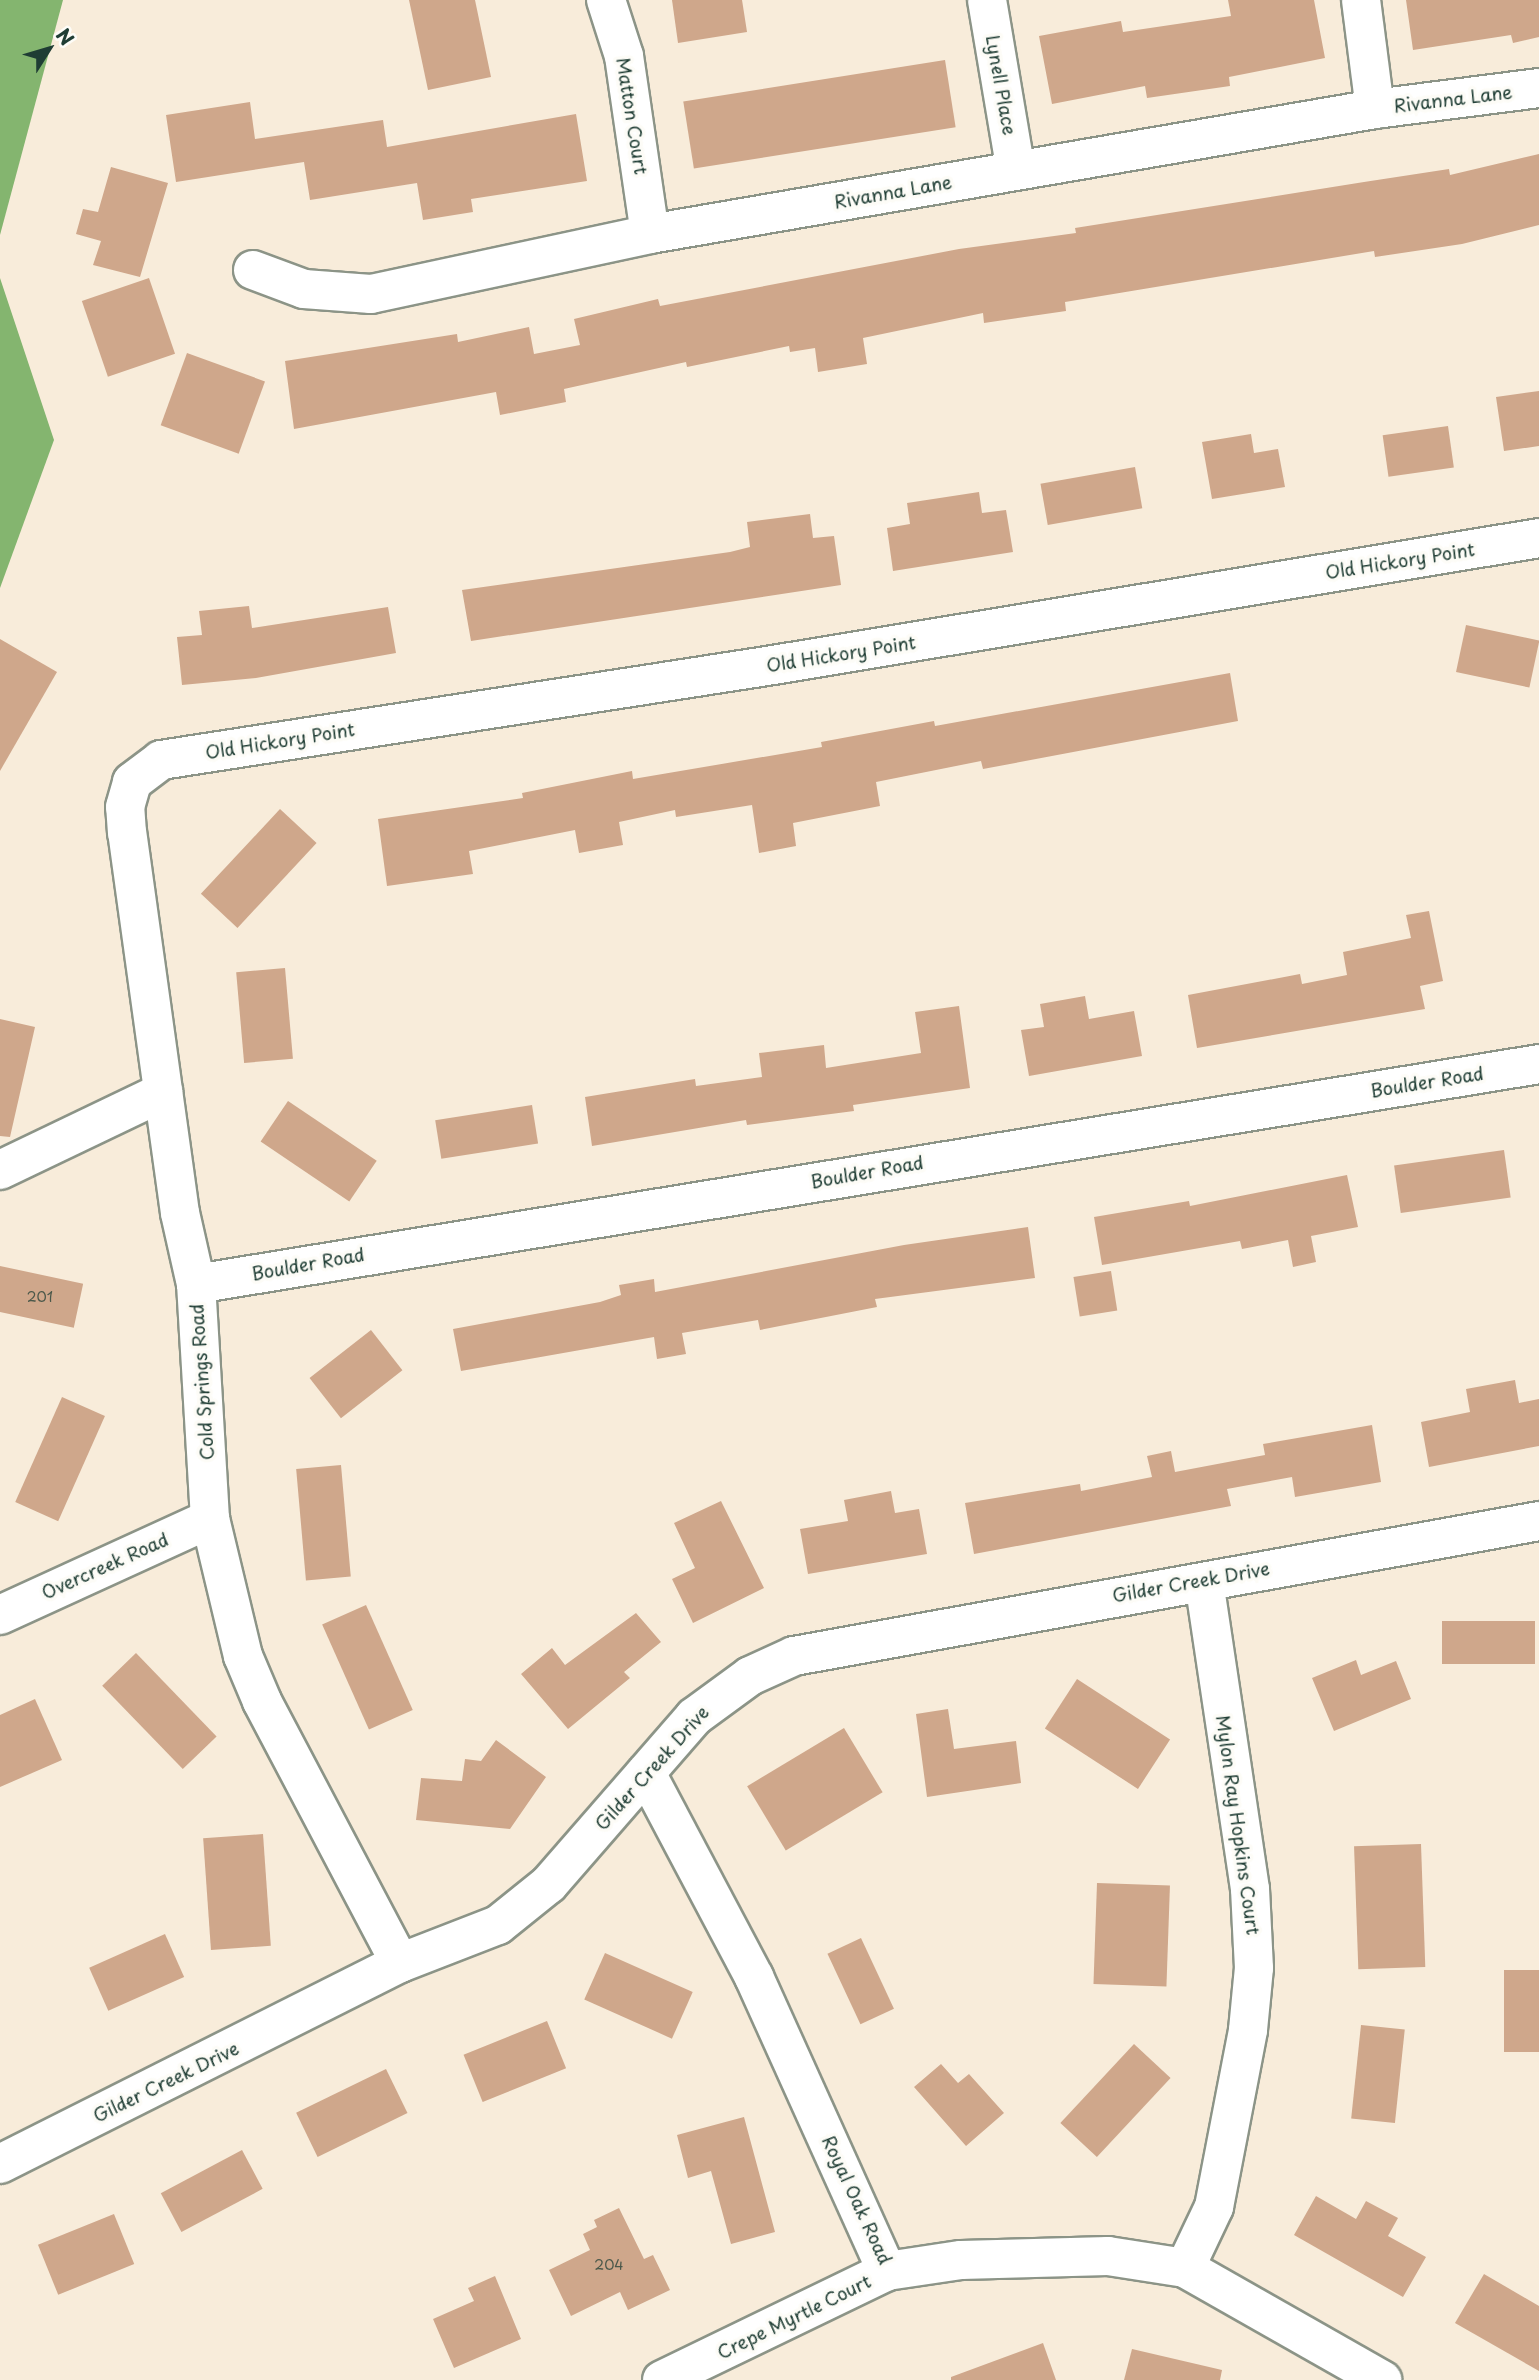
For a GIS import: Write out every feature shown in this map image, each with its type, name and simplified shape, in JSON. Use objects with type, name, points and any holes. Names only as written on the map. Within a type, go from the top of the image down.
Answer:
[{"type":"street","name":"Matton Court","points":[[606,0],[624,56],[650,234]]},
{"type":"street","name":"Lynell Place","points":[[987,0],[1016,171]]},
{"type":"street","points":[[1361,0],[1375,109]]},
{"type":"street","name":"Rivanna Lane","points":[[253,270],[304,289],[371,294],[650,234],[1375,109],[1539,88]]},
{"type":"street","name":"Old Hickory Point","points":[[144,770],[161,760],[773,665],[1539,538]]},
{"type":"street","name":"Cold Springs Road","points":[[144,770],[132,782],[125,807],[163,1092],[196,1284],[210,1519],[243,1656],[262,1701],[400,1963]]},
{"type":"street","name":"Boulder Road","points":[[196,1284],[1539,1064]]},
{"type":"street","points":[[0,1170],[163,1092]]},
{"type":"street","name":"Overcreek Road","points":[[0,1615],[210,1519]]},
{"type":"street","name":"Gilder Creek Drive","points":[[0,2164],[400,1963],[476,1936],[524,1906],[710,1703],[750,1676],[794,1656],[1539,1521]]},
{"type":"street","name":"Mylon Ray Hopkins Court","points":[[1185,2268],[1214,2207],[1248,2030],[1254,1968],[1250,1889],[1204,1582]]},
{"type":"street","name":"Royal Oak Road","points":[[646,1773],[754,1977],[887,2272],[961,2260],[1108,2256],[1185,2268],[1382,2380]]},
{"type":"street","name":"Crepe Myrtle Court","points":[[663,2380],[887,2272]]},
{"type":"green space","points":[[0,0],[63,0],[0,235]]},
{"type":"green space","points":[[0,278],[54,440],[0,588]]},
{"type":"building","points":[[409,0],[475,0],[491,77],[428,90]]},
{"type":"building","points":[[672,0],[742,0],[747,32],[678,43]]},
{"type":"building","points":[[1228,0],[1314,0],[1325,58],[1229,77],[1230,86],[1147,98],[1145,86],[1052,104],[1039,36],[1121,21],[1123,32],[1231,16]]},
{"type":"building","points":[[1406,0],[1539,0],[1539,37],[1513,43],[1511,35],[1413,50]]},
{"type":"building","points":[[945,60],[956,127],[694,169],[683,101]]},
{"type":"building","points":[[250,102],[255,139],[383,120],[387,147],[576,114],[587,181],[471,199],[473,212],[423,220],[417,183],[310,200],[304,162],[176,182],[166,115]]},
{"type":"building","points":[[1539,154],[1539,225],[1462,244],[1375,257],[1374,251],[1065,302],[1066,311],[984,323],[983,313],[863,338],[867,364],[818,372],[815,348],[790,352],[789,346],[687,367],[686,362],[564,389],[566,402],[500,415],[496,392],[294,429],[285,361],[457,334],[458,342],[529,327],[534,354],[580,345],[574,319],[658,299],[660,306],[959,249],[1076,233],[1075,228],[1449,169],[1450,175]]},
{"type":"building","points":[[111,167],[168,183],[140,277],[93,265],[101,241],[76,234],[83,209],[98,212]]},
{"type":"building","points":[[149,278],[175,354],[108,377],[82,301]]},
{"type":"building","points":[[187,353],[265,381],[239,454],[161,425]]},
{"type":"building","points":[[1539,391],[1539,446],[1504,451],[1496,397]]},
{"type":"building","points":[[1448,426],[1454,468],[1388,477],[1383,435]]},
{"type":"building","points":[[1251,434],[1254,453],[1278,449],[1285,487],[1212,499],[1202,442]]},
{"type":"building","points":[[1135,467],[1142,508],[1048,525],[1040,484]]},
{"type":"building","points":[[979,492],[982,513],[1006,510],[1013,552],[893,571],[887,528],[910,524],[907,503]]},
{"type":"building","points":[[810,514],[813,538],[834,536],[841,585],[471,641],[462,590],[730,552],[750,547],[747,522]]},
{"type":"building","points":[[249,606],[252,628],[388,607],[396,653],[256,678],[182,685],[177,637],[202,635],[199,611]]},
{"type":"building","points":[[1466,625],[1539,641],[1529,688],[1456,672]]},
{"type":"building","points":[[0,639],[57,672],[0,771]]},
{"type":"building","points":[[1230,673],[1238,721],[983,769],[981,761],[876,782],[880,806],[793,823],[796,846],[759,853],[752,805],[676,817],[675,810],[619,822],[623,845],[579,853],[575,830],[469,851],[473,874],[387,886],[378,819],[523,798],[522,793],[632,771],[633,779],[822,747],[821,742],[934,721],[935,726]]},
{"type":"building","points":[[280,809],[317,843],[237,928],[201,894]]},
{"type":"building","points":[[1429,911],[1443,981],[1420,986],[1425,1009],[1197,1048],[1188,995],[1300,974],[1302,984],[1347,975],[1343,952],[1411,938],[1406,915]]},
{"type":"building","points":[[285,968],[293,1059],[244,1063],[236,972]]},
{"type":"building","points":[[1085,996],[1089,1019],[1134,1011],[1142,1056],[1029,1076],[1021,1030],[1044,1027],[1040,1004]]},
{"type":"building","points":[[959,1006],[970,1088],[853,1105],[854,1111],[747,1125],[746,1120],[592,1146],[585,1097],[695,1079],[696,1086],[762,1077],[759,1053],[824,1045],[826,1068],[921,1053],[915,1012]]},
{"type":"building","points":[[0,1019],[35,1027],[10,1137],[0,1136]]},
{"type":"building","points":[[288,1101],[377,1161],[349,1201],[261,1142]]},
{"type":"building","points":[[532,1105],[538,1144],[441,1159],[435,1120]]},
{"type":"building","points":[[1504,1150],[1511,1198],[1401,1213],[1394,1165]]},
{"type":"building","points":[[1347,1175],[1358,1227],[1311,1236],[1316,1262],[1293,1267],[1288,1240],[1242,1249],[1240,1241],[1102,1265],[1094,1217],[1189,1201],[1190,1206]]},
{"type":"building","points":[[1028,1227],[1035,1278],[875,1299],[877,1307],[760,1330],[758,1320],[682,1333],[686,1354],[657,1359],[654,1337],[461,1371],[453,1329],[600,1302],[621,1295],[619,1285],[654,1279],[655,1292],[904,1245]]},
{"type":"building","points":[[0,1266],[83,1284],[74,1328],[0,1312]]},
{"type":"building","points":[[1111,1271],[1117,1311],[1080,1316],[1073,1277]]},
{"type":"building","points":[[371,1330],[402,1370],[341,1418],[310,1378]]},
{"type":"building","points":[[1515,1380],[1519,1403],[1539,1399],[1539,1446],[1429,1467],[1421,1422],[1470,1412],[1466,1389]]},
{"type":"building","points":[[62,1397],[105,1416],[58,1521],[15,1502]]},
{"type":"building","points":[[1372,1425],[1381,1482],[1295,1497],[1292,1477],[1227,1489],[1231,1506],[974,1554],[965,1503],[1080,1484],[1081,1491],[1152,1477],[1147,1456],[1171,1451],[1175,1472],[1265,1455],[1263,1444]]},
{"type":"building","points":[[341,1465],[351,1577],[306,1580],[296,1469]]},
{"type":"building","points":[[891,1491],[895,1513],[919,1509],[927,1554],[808,1574],[800,1529],[848,1521],[844,1500]]},
{"type":"building","points":[[721,1501],[764,1588],[693,1623],[672,1579],[695,1568],[674,1523]]},
{"type":"building","points":[[366,1605],[413,1710],[369,1730],[322,1625]]},
{"type":"building","points":[[636,1613],[661,1642],[624,1672],[630,1678],[568,1729],[521,1674],[552,1648],[565,1665]]},
{"type":"building","points":[[1442,1621],[1535,1621],[1535,1664],[1442,1664]]},
{"type":"building","points":[[136,1653],[217,1736],[183,1769],[102,1686]]},
{"type":"building","points":[[1356,1660],[1361,1675],[1396,1661],[1411,1699],[1334,1731],[1312,1678]]},
{"type":"building","points":[[1077,1679],[1170,1739],[1138,1789],[1045,1728]]},
{"type":"building","points":[[35,1699],[62,1760],[0,1787],[0,1715]]},
{"type":"building","points":[[948,1709],[954,1749],[1016,1741],[1021,1783],[927,1797],[916,1714]]},
{"type":"building","points":[[844,1728],[883,1792],[786,1850],[747,1786]]},
{"type":"building","points":[[496,1740],[546,1777],[510,1829],[416,1820],[421,1778],[462,1781],[465,1759],[481,1761]]},
{"type":"building","points":[[263,1834],[271,1946],[211,1950],[203,1838]]},
{"type":"building","points":[[1421,1844],[1425,1967],[1358,1969],[1354,1846]]},
{"type":"building","points":[[1097,1883],[1170,1886],[1166,1986],[1093,1984]]},
{"type":"building","points":[[165,1934],[184,1977],[108,2011],[89,1968]]},
{"type":"building","points":[[861,1938],[894,2009],[860,2024],[827,1954]]},
{"type":"building","points":[[605,1953],[693,1992],[672,2039],[584,2000]]},
{"type":"building","points":[[1504,1970],[1539,1970],[1539,2052],[1504,2052]]},
{"type":"building","points":[[547,2021],[566,2068],[483,2102],[464,2055]]},
{"type":"building","points":[[1361,2025],[1405,2030],[1395,2123],[1351,2118]]},
{"type":"building","points":[[1134,2044],[1171,2078],[1097,2157],[1060,2123]]},
{"type":"building","points":[[941,2064],[958,2083],[969,2074],[1004,2113],[966,2146],[914,2087]]},
{"type":"building","points":[[386,2069],[407,2113],[318,2157],[296,2113]]},
{"type":"building","points":[[744,2117],[775,2232],[731,2244],[711,2171],[688,2178],[677,2135]]},
{"type":"building","points":[[242,2150],[263,2189],[181,2232],[161,2193]]},
{"type":"building","points":[[1316,2196],[1356,2219],[1366,2201],[1398,2218],[1388,2236],[1426,2257],[1403,2297],[1294,2235]]},
{"type":"building","points":[[619,2208],[644,2259],[653,2255],[670,2290],[628,2310],[620,2292],[571,2316],[549,2270],[590,2250],[583,2234],[597,2227],[594,2220]]},
{"type":"building","points":[[114,2214],[134,2264],[58,2295],[38,2245]]},
{"type":"building","points":[[1484,2274],[1539,2306],[1539,2371],[1455,2323]]},
{"type":"building","points":[[495,2276],[521,2339],[454,2368],[433,2319],[474,2301],[468,2288]]},
{"type":"building","points":[[1043,2343],[1056,2380],[951,2380],[951,2377]]},
{"type":"building","points":[[1132,2349],[1222,2370],[1220,2380],[1124,2380]]}]
